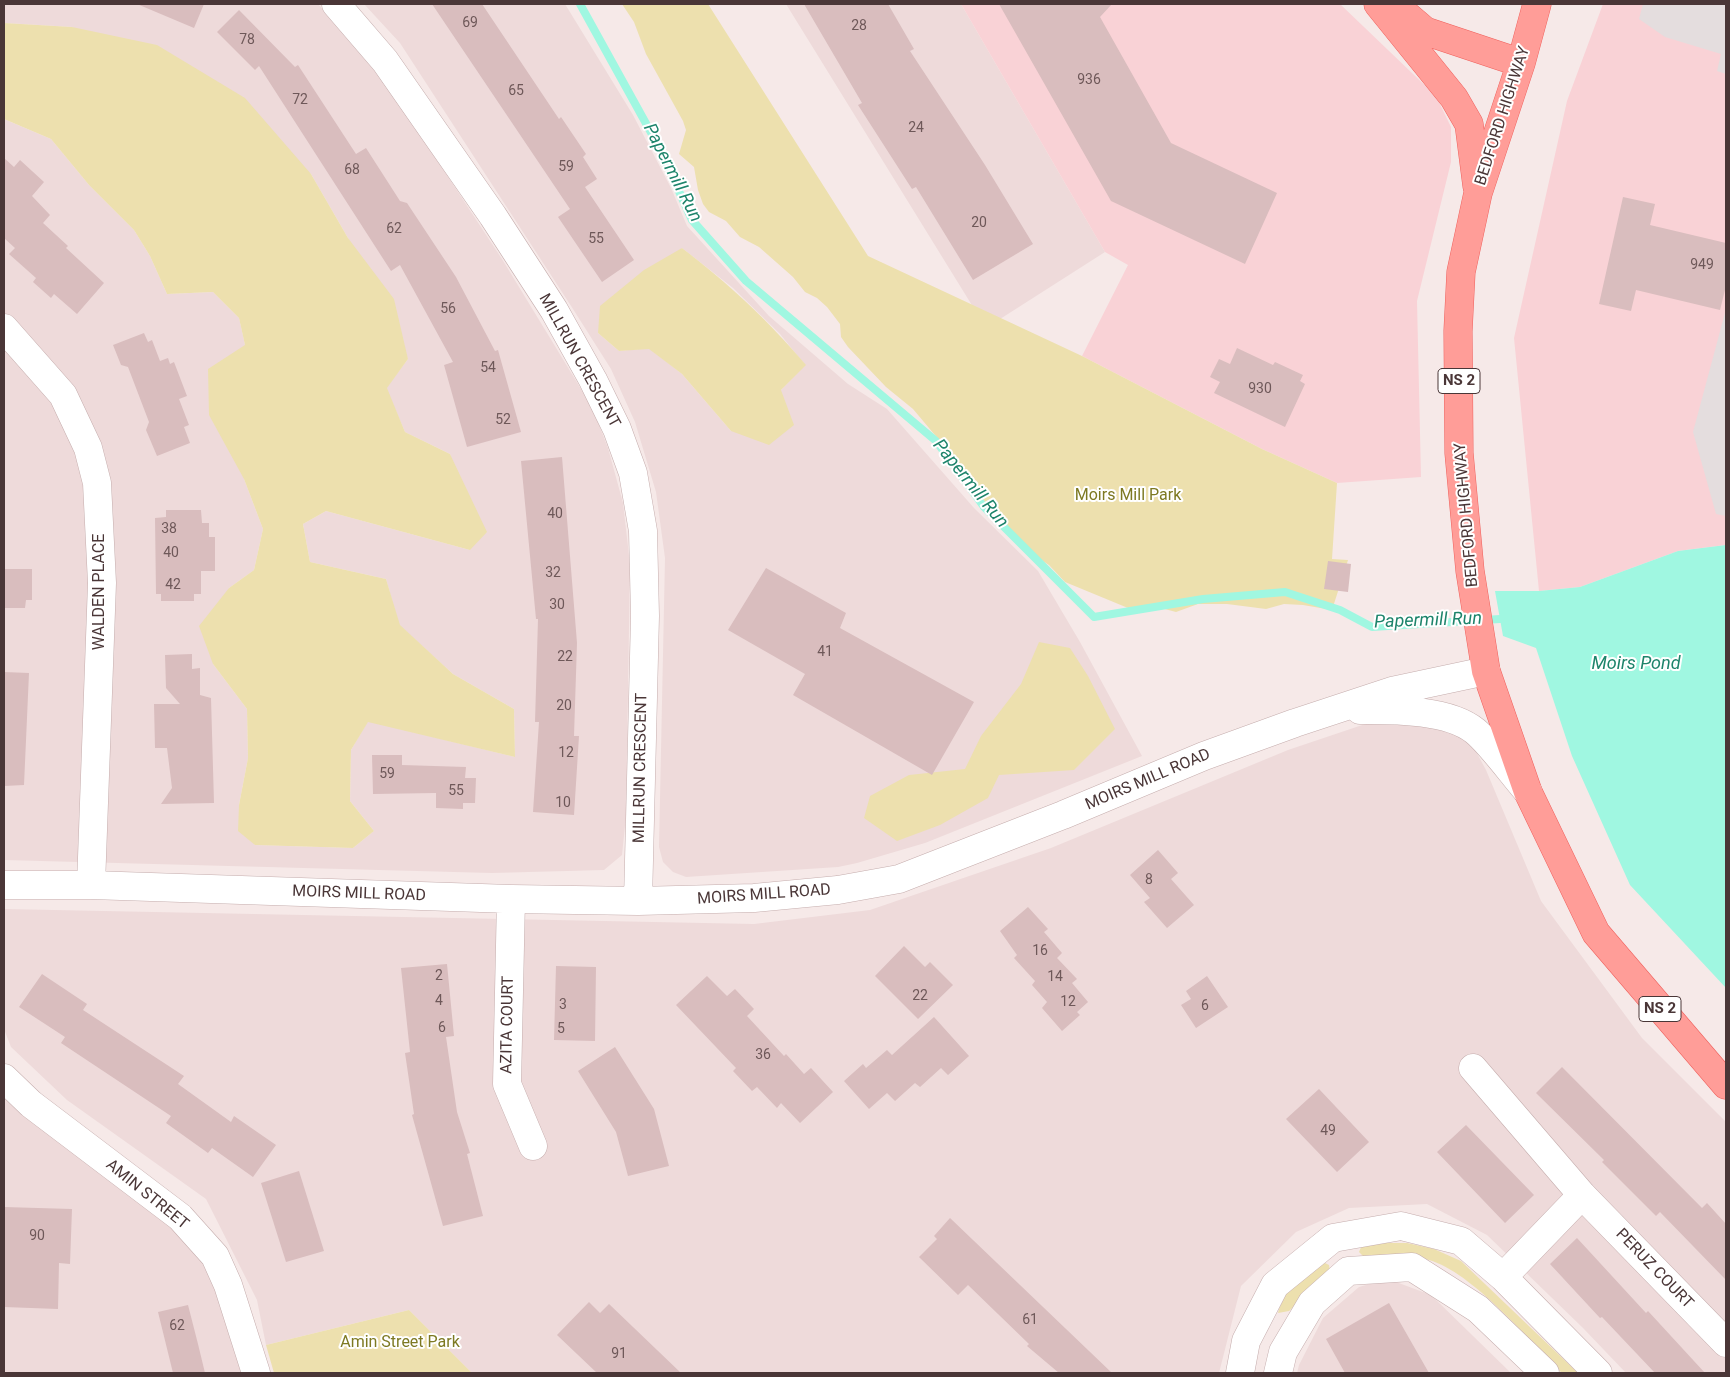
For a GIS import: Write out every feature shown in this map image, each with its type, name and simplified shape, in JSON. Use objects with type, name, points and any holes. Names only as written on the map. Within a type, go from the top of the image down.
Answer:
[{"type":"main road","points":[[1378,4],[1454,98],[1468,124],[1478,193]]},
{"type":"main road","points":[[1394,4],[1425,30],[1521,63]]},
{"type":"main road","name":"BEDFORD HIGHWAY","points":[[1537,4],[1521,63],[1478,193],[1461,272],[1458,331],[1459,453],[1470,571],[1486,672],[1528,792],[1596,933],[1726,1085]]},
{"type":"street","name":"MILLRUN CRESCENT","points":[[336,4],[385,61],[493,216],[554,310],[609,413],[633,473],[643,531],[645,616],[638,901]]},
{"type":"street","name":"WALDEN PLACE","points":[[4,328],[63,394],[88,448],[97,482],[102,583],[91,885]]},
{"type":"street","name":"MOIRS MILL ROAD","points":[[4,885],[91,885],[511,899],[638,901],[754,898],[838,890],[899,879],[1063,816],[1204,756],[1331,710],[1392,691],[1486,672]]},
{"type":"street","points":[[1331,710],[1402,710],[1442,716],[1475,730],[1528,792]]},
{"type":"street","name":"AZITA COURT","points":[[511,899],[507,1084],[533,1146]]},
{"type":"street","name":"PERUZ COURT","points":[[1473,1068],[1582,1195],[1726,1343]]},
{"type":"street","name":"AMIN STREET","points":[[4,1078],[31,1104],[180,1217],[215,1256],[228,1285],[256,1373]]},
{"type":"street","points":[[1503,1277],[1582,1195]]},
{"type":"street","points":[[1240,1373],[1246,1342],[1275,1285],[1333,1238],[1401,1226],[1461,1241],[1503,1277],[1598,1373]]},
{"type":"street","points":[[1278,1373],[1283,1352],[1312,1303],[1348,1271],[1412,1267],[1478,1309],[1545,1373]]},
{"type":"shaded area","points":[[4,4],[318,4],[361,51],[410,119],[502,259],[592,407],[608,448],[623,503],[630,564],[626,816],[622,855],[604,870],[492,873],[4,860],[4,119],[51,139],[89,185],[134,230],[150,256],[167,294],[213,292],[239,318],[245,345],[244,479],[263,529],[254,570],[229,588],[213,664],[247,709],[248,758],[239,805],[255,845],[353,848],[374,831],[350,801],[351,750],[368,721],[515,757],[514,709],[453,674],[399,625],[386,579],[310,562],[303,524],[326,511],[470,550],[450,454],[405,432],[386,388],[408,359],[348,238],[311,174],[72,27],[4,23]]},
{"type":"shaded area","points":[[364,4],[565,4],[633,115],[671,188],[687,226],[769,316],[848,384],[887,409],[974,508],[1038,571],[1080,642],[1142,756],[925,843],[857,863],[838,867],[686,877],[673,872],[663,862],[659,847],[665,558],[656,492],[635,422],[611,369],[400,43]],"holes":[[[682,248],[733,288],[780,334],[805,365],[781,390],[731,431],[682,374],[649,348],[619,351],[598,333]]]},
{"type":"shaded area","points":[[786,4],[961,4],[1105,252],[986,328]]},
{"type":"shaded area","points":[[961,4],[1340,4],[1436,96],[1451,127],[1451,162],[1417,301],[1421,477],[1337,483],[1262,449],[1082,356],[1128,265],[1105,252]]},
{"type":"shaded area","points":[[1603,4],[1726,4],[1726,545],[1678,551],[1580,587],[1539,591],[1514,338],[1567,101]]},
{"type":"shaded area","points":[[1643,4],[1726,4],[1726,74],[1717,71],[1721,54],[1665,37],[1639,19]]},
{"type":"shaded area","points":[[1726,309],[1726,516],[1716,514],[1693,432]]},
{"type":"shaded area","points":[[1389,716],[1466,733],[1486,770],[1541,901],[1642,1038],[1726,1122],[1726,1373],[1626,1373],[1583,1328],[1487,1235],[1427,1204],[1349,1208],[1296,1232],[1241,1286],[1219,1373],[472,1373],[409,1310],[266,1345],[257,1300],[206,1199],[67,1100],[11,1047],[4,1029],[4,909],[754,924],[870,910],[1051,848],[1288,750]]},
{"type":"shaded area","points":[[4,1094],[195,1245],[217,1282],[242,1373],[4,1373]]},
{"type":"shaded area","points":[[1388,1279],[1431,1295],[1511,1373],[1297,1373],[1299,1365],[1323,1318],[1359,1287]]},
{"type":"green space","name":"Moirs Mill Park","points":[[622,4],[708,4],[868,256],[1082,356],[1262,449],[1337,483],[1332,559],[1348,560],[1332,610],[1284,604],[1266,609],[1227,604],[1198,604],[1176,612],[1161,608],[1136,610],[1065,582],[1049,565],[1023,548],[954,464],[945,447],[913,409],[886,387],[848,347],[841,337],[840,324],[827,307],[817,298],[805,292],[793,277],[759,247],[740,237],[726,221],[709,212],[703,204],[698,190],[694,167],[679,154],[686,130],[683,121],[646,54],[634,22]]},
{"type":"green space","points":[[4,23],[72,27],[157,45],[245,98],[311,174],[348,238],[394,299],[408,359],[387,388],[405,432],[450,454],[487,532],[470,550],[326,511],[303,524],[310,562],[386,579],[400,625],[453,674],[514,709],[515,757],[368,722],[351,750],[350,801],[374,831],[353,848],[255,845],[238,831],[239,805],[248,758],[247,709],[213,664],[199,626],[229,588],[254,570],[263,529],[244,479],[209,415],[208,369],[245,345],[239,318],[213,292],[167,294],[150,256],[134,230],[89,185],[51,139],[4,119]]},
{"type":"green space","points":[[682,248],[747,303],[777,332],[806,365],[781,390],[794,425],[769,445],[731,431],[682,374],[649,349],[619,351],[598,333],[600,306],[644,270]]},
{"type":"green space","points":[[1039,642],[1070,648],[1088,676],[1115,729],[1074,770],[999,775],[988,798],[940,825],[897,841],[864,818],[870,796],[909,775],[965,769],[981,736],[1021,684]]},
{"type":"green space","points":[[1407,1243],[1434,1249],[1461,1261],[1578,1373],[1562,1373],[1481,1292],[1446,1267],[1421,1258],[1396,1256],[1364,1257],[1359,1252],[1362,1245]]},
{"type":"green space","points":[[1325,1263],[1329,1265],[1330,1272],[1289,1311],[1278,1313],[1285,1296],[1295,1282],[1309,1271]]},
{"type":"green space","name":"Amin Street Park","points":[[409,1310],[472,1373],[274,1373],[266,1345]]},
{"type":"water","name":"Moirs Pond","points":[[1726,545],[1726,988],[1630,885],[1572,756],[1536,648],[1503,636],[1495,591],[1539,591],[1580,587],[1678,551]]},
{"type":"building","points":[[137,4],[204,4],[194,28]]},
{"type":"building","points":[[432,4],[482,4],[559,119],[561,117],[586,154],[583,157],[597,179],[585,187],[634,260],[602,282],[558,217],[570,209]]},
{"type":"building","points":[[804,4],[888,4],[914,49],[910,51],[985,165],[1033,244],[973,280],[916,187],[912,189],[858,105],[862,103]]},
{"type":"building","points":[[999,4],[1112,4],[1100,17],[1171,143],[1277,193],[1245,264],[1111,201]]},
{"type":"building","points":[[239,10],[295,67],[298,65],[356,154],[366,148],[400,201],[407,203],[456,277],[495,351],[498,350],[521,432],[467,447],[444,365],[453,362],[400,265],[391,271],[259,66],[255,70],[217,32]]},
{"type":"building","points":[[4,158],[14,167],[20,160],[44,182],[32,196],[50,215],[43,223],[68,246],[66,248],[104,283],[77,314],[54,294],[51,298],[33,282],[36,278],[9,254],[15,248],[4,238]]},
{"type":"building","points":[[1623,197],[1655,204],[1650,225],[1726,243],[1726,286],[1720,310],[1636,290],[1631,311],[1599,304]]},
{"type":"building","points":[[144,333],[148,342],[152,340],[160,361],[168,358],[170,364],[174,362],[187,396],[179,399],[189,425],[184,427],[190,443],[157,456],[146,430],[149,422],[128,367],[121,365],[113,345]]},
{"type":"building","points":[[1237,348],[1273,365],[1275,362],[1303,375],[1300,381],[1305,384],[1285,427],[1214,393],[1220,382],[1210,377],[1219,359],[1230,364]]},
{"type":"building","points":[[562,457],[577,643],[574,736],[579,736],[574,815],[533,812],[539,722],[535,722],[538,619],[536,619],[521,461]]},
{"type":"building","points":[[166,510],[201,510],[202,523],[209,523],[209,537],[215,537],[215,571],[201,571],[201,594],[194,594],[194,601],[161,601],[161,594],[156,594],[155,518],[166,517]]},
{"type":"building","points":[[1328,561],[1351,564],[1348,592],[1324,589]]},
{"type":"building","points":[[766,568],[846,613],[840,628],[974,702],[932,775],[793,695],[805,674],[728,630]]},
{"type":"building","points":[[4,569],[32,569],[32,600],[26,600],[25,608],[4,608]]},
{"type":"building","points":[[192,654],[192,669],[200,668],[200,695],[211,698],[214,803],[161,804],[172,788],[167,748],[155,748],[154,704],[180,704],[166,688],[165,655]]},
{"type":"building","points":[[4,672],[29,673],[24,785],[4,786]]},
{"type":"building","points":[[372,755],[402,755],[402,765],[466,767],[465,778],[476,778],[475,803],[463,803],[463,809],[436,808],[436,793],[373,794]]},
{"type":"building","points":[[1158,850],[1178,873],[1171,879],[1194,905],[1167,928],[1144,902],[1150,898],[1130,875]]},
{"type":"building","points":[[1028,907],[1048,929],[1044,932],[1062,953],[1057,958],[1077,979],[1072,983],[1088,1002],[1077,1012],[1080,1015],[1062,1031],[1042,1008],[1047,1002],[1032,985],[1035,981],[1014,958],[1017,955],[1000,931]]},
{"type":"building","points":[[904,946],[925,967],[930,962],[953,985],[918,1019],[875,976]]},
{"type":"building","points":[[447,964],[454,1036],[446,1037],[457,1112],[470,1153],[467,1154],[483,1216],[443,1226],[412,1115],[414,1114],[405,1053],[410,1052],[401,968]]},
{"type":"building","points":[[556,966],[596,967],[595,1041],[554,1040]]},
{"type":"building","points":[[42,974],[87,1004],[83,1010],[184,1076],[178,1084],[231,1122],[234,1116],[276,1145],[253,1177],[212,1148],[208,1153],[166,1123],[171,1116],[61,1043],[65,1037],[19,1007]]},
{"type":"building","points":[[707,976],[727,996],[735,989],[754,1009],[747,1016],[784,1056],[786,1054],[804,1074],[811,1068],[833,1092],[800,1123],[781,1103],[777,1108],[757,1087],[752,1091],[733,1071],[736,1068],[676,1005]]},
{"type":"building","points":[[1207,976],[1228,1007],[1196,1028],[1181,1005],[1191,999],[1186,991]]},
{"type":"building","points":[[934,1017],[969,1056],[948,1075],[941,1068],[920,1087],[915,1083],[895,1101],[887,1093],[869,1109],[844,1081],[863,1064],[866,1068],[887,1050],[892,1055]]},
{"type":"building","points":[[615,1047],[654,1109],[669,1166],[628,1176],[616,1132],[578,1071]]},
{"type":"building","points":[[1562,1067],[1702,1208],[1707,1203],[1726,1224],[1726,1280],[1660,1212],[1656,1216],[1602,1162],[1604,1160],[1536,1093]]},
{"type":"building","points":[[1319,1089],[1369,1142],[1337,1172],[1286,1119]]},
{"type":"building","points":[[1466,1125],[1534,1195],[1505,1223],[1437,1152]]},
{"type":"building","points":[[299,1171],[324,1251],[286,1262],[261,1183]]},
{"type":"building","points":[[4,1207],[72,1209],[70,1264],[59,1263],[58,1309],[4,1307]]},
{"type":"building","points":[[950,1218],[1112,1373],[1059,1373],[1027,1346],[1029,1344],[968,1285],[958,1295],[919,1257],[937,1239],[934,1236]]},
{"type":"building","points":[[1577,1238],[1646,1313],[1648,1311],[1705,1373],[1655,1373],[1602,1317],[1600,1318],[1550,1264]]},
{"type":"building","points":[[589,1302],[600,1313],[609,1304],[681,1373],[597,1373],[557,1335]]},
{"type":"building","points":[[1389,1303],[1429,1373],[1345,1373],[1326,1339]]},
{"type":"building","points":[[188,1305],[205,1373],[173,1373],[158,1312]]},
{"type":"waterway","name":"Papermill Run","points":[[580,4],[659,147],[692,220],[746,281],[936,441],[984,507],[1094,617],[1203,599],[1285,592],[1340,610],[1372,627],[1500,619]]}]
